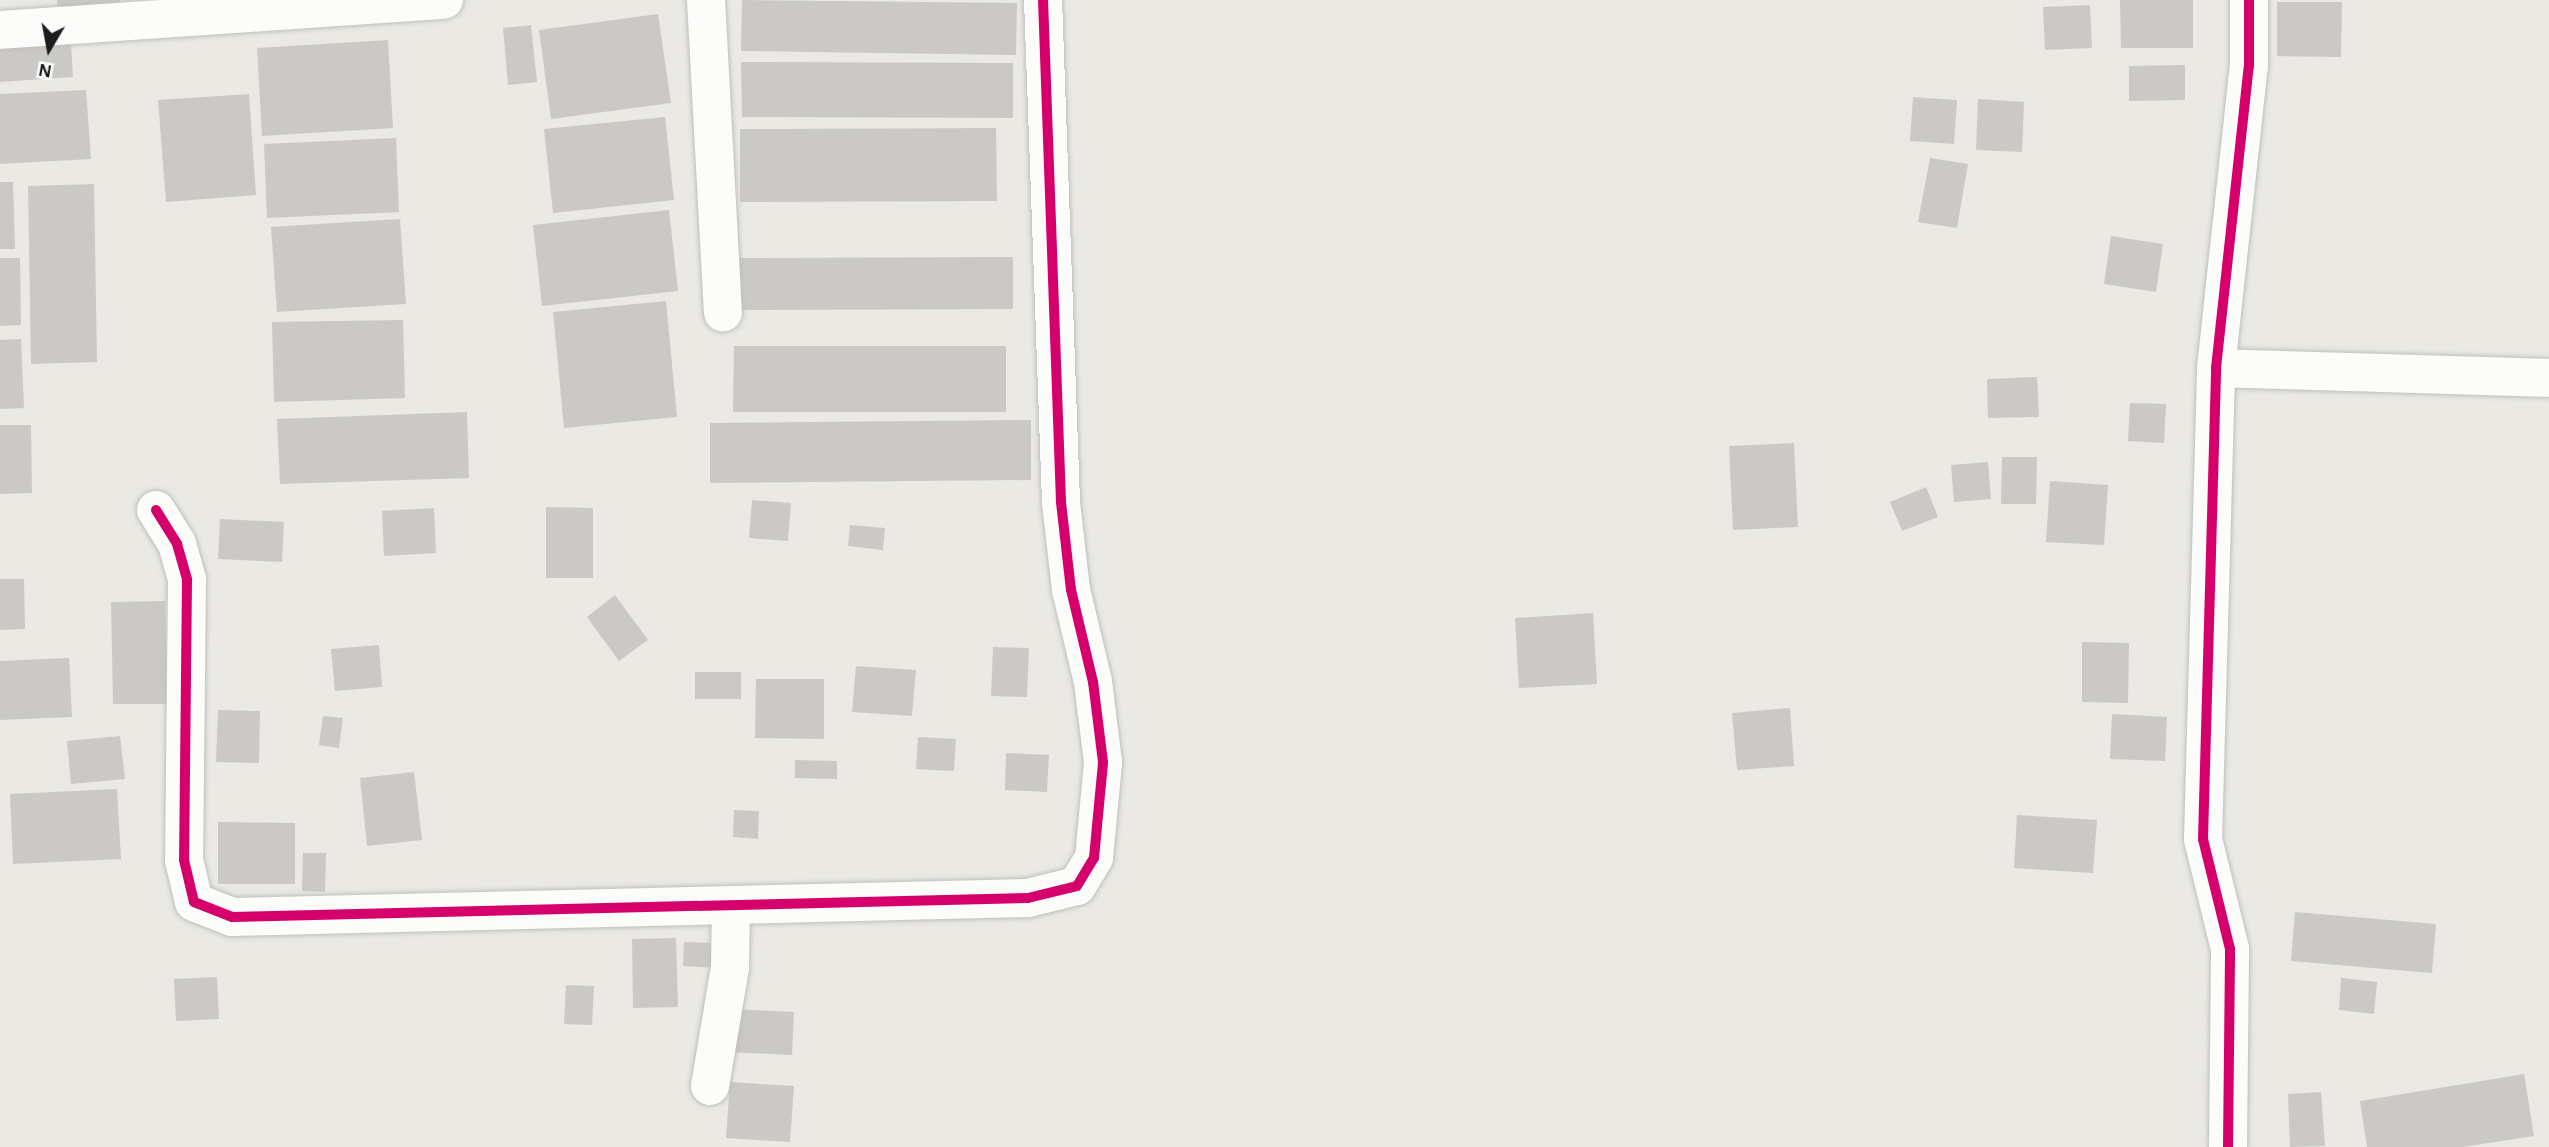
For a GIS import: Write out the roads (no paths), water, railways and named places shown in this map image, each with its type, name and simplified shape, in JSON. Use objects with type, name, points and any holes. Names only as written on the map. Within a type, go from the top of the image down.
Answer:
[{"type":"street","points":[[0,30],[443,0]]},
{"type":"street","points":[[706,0],[723,313]]},
{"type":"street","points":[[156,510],[177,544],[187,580],[184,860],[194,902],[232,917],[1028,898],[1077,886],[1094,858],[1102,762],[1093,682],[1071,590],[1061,502],[1043,0]]},
{"type":"street","points":[[2228,1147],[2230,949],[2203,839],[2216,368],[2249,66],[2249,0]]},
{"type":"street","points":[[2216,368],[2549,378]]},
{"type":"street","points":[[710,1086],[730,968],[731,907]]}]
